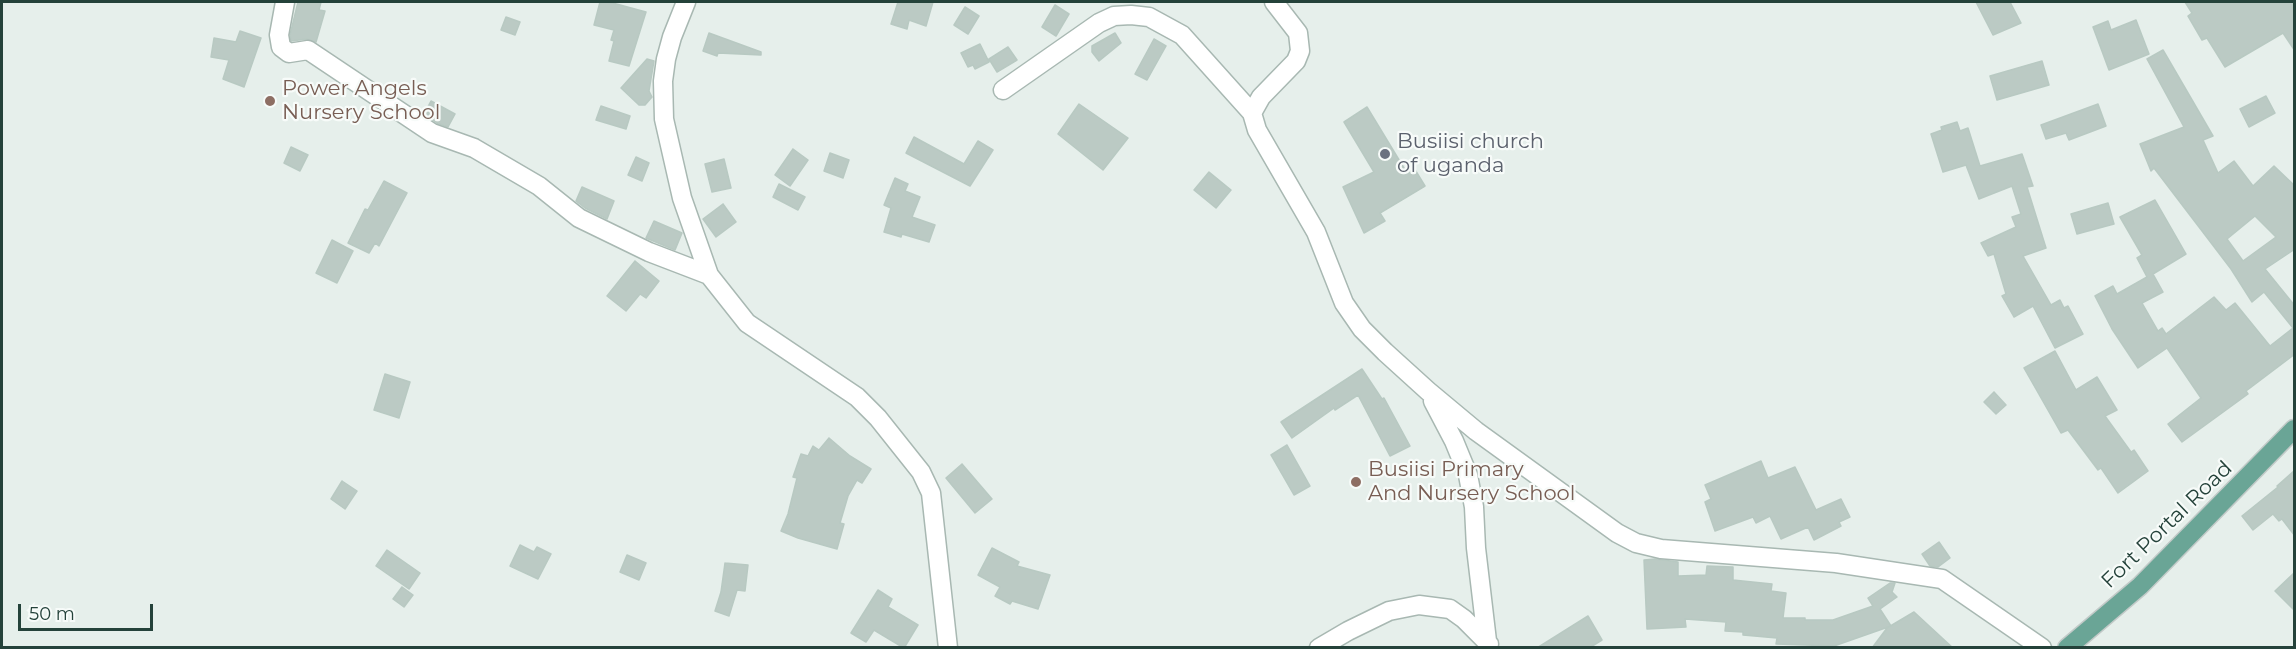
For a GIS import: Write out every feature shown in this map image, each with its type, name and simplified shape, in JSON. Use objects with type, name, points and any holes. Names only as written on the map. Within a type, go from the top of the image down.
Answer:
[{"type":"main road","name":"Fort Portal Road","points":[[2067,648],[2140,586],[2295,429]]},
{"type":"street","points":[[285,2],[279,35],[281,47],[289,53],[308,50],[432,133],[474,147],[539,186],[579,218],[649,252],[709,275]]},
{"type":"street","points":[[686,2],[666,59],[663,81],[664,120],[682,198],[709,275],[747,323],[857,397],[878,418],[921,472],[931,493],[933,504],[948,648]]},
{"type":"street","points":[[1252,113],[1261,97],[1296,61],[1300,51],[1298,33],[1274,2]]},
{"type":"street","points":[[1003,90],[1099,23],[1114,16],[1149,17],[1182,35],[1252,113],[1257,130],[1316,232],[1344,303],[1362,329],[1428,392],[1485,438],[1617,533],[1636,543],[1661,549],[1836,563],[1942,579],[2042,648]]},
{"type":"street","points":[[1428,392],[1454,441],[1468,475],[1474,507],[1476,548],[1489,644]]},
{"type":"street","points":[[1319,648],[1348,630],[1389,611],[1419,604],[1450,609],[1464,619],[1489,644]]},
{"type":"building","points":[[298,2],[321,2],[319,10],[325,11],[316,42],[307,39],[291,41],[290,35]]},
{"type":"building","points":[[600,2],[609,2],[646,12],[629,66],[609,61],[614,30],[594,25]]},
{"type":"building","points":[[898,2],[933,2],[926,26],[909,20],[907,29],[891,24]]},
{"type":"building","points":[[1976,2],[2010,2],[2021,23],[1993,35]]},
{"type":"building","points":[[2185,2],[2295,2],[2295,51],[2283,33],[2225,67],[2207,38],[2202,40],[2188,16],[2192,13]]},
{"type":"building","points":[[1055,5],[1069,14],[1056,36],[1042,27]]},
{"type":"building","points":[[965,7],[979,16],[968,34],[954,25]]},
{"type":"building","points":[[506,17],[520,22],[515,35],[501,30]]},
{"type":"building","points":[[2136,20],[2149,54],[2109,70],[2093,27],[2108,21],[2111,30]]},
{"type":"building","points":[[240,31],[261,38],[244,87],[223,79],[229,60],[211,57],[214,38],[236,42]]},
{"type":"building","points":[[709,33],[761,52],[761,55],[718,53],[717,56],[703,51]]},
{"type":"building","points":[[1115,33],[1121,43],[1099,61],[1092,52],[1092,46]]},
{"type":"building","points":[[1154,39],[1166,46],[1147,80],[1135,74]]},
{"type":"building","points":[[980,44],[989,62],[975,69],[973,65],[968,67],[961,53]]},
{"type":"building","points":[[1008,47],[1017,60],[997,72],[989,59]]},
{"type":"building","points":[[2163,50],[2213,136],[2203,140],[2218,173],[2234,161],[2253,186],[2274,166],[2295,186],[2295,249],[2265,269],[2295,306],[2295,354],[2246,391],[2248,394],[2182,442],[2168,424],[2201,398],[2167,348],[2138,368],[2112,329],[2095,296],[2113,286],[2117,294],[2147,277],[2137,258],[2142,255],[2120,217],[2155,200],[2186,254],[2153,274],[2163,292],[2142,303],[2158,331],[2162,328],[2166,334],[2214,297],[2226,310],[2235,303],[2270,346],[2293,328],[2264,292],[2252,302],[2231,269],[2154,168],[2151,171],[2140,144],[2184,127],[2147,59]],"holes":[[[2255,216],[2276,237],[2243,261],[2227,239]]]},
{"type":"building","points":[[647,59],[654,61],[649,91],[652,97],[645,105],[639,105],[621,88]]},
{"type":"building","points":[[2042,61],[2049,85],[1997,100],[1990,76]]},
{"type":"building","points":[[2266,96],[2275,113],[2249,127],[2240,109]]},
{"type":"building","points":[[431,101],[455,114],[448,127],[424,114]]},
{"type":"building","points":[[1079,104],[1128,138],[1103,170],[1058,134]]},
{"type":"building","points":[[2098,104],[2106,126],[2069,140],[2066,133],[2046,139],[2041,125]]},
{"type":"building","points":[[601,106],[630,116],[626,129],[596,120]]},
{"type":"building","points":[[1367,107],[1407,173],[1414,168],[1425,186],[1380,213],[1385,221],[1364,233],[1343,187],[1374,172],[1344,122]]},
{"type":"building","points":[[1957,122],[1960,131],[1968,128],[1980,166],[2022,154],[2033,186],[2027,187],[2046,248],[2023,256],[2051,305],[2060,300],[2064,308],[2068,306],[2083,334],[2055,348],[2033,306],[2014,317],[2002,296],[2006,294],[1994,254],[1988,256],[1981,243],[2016,227],[2012,217],[2021,214],[2012,186],[1979,199],[1966,165],[1943,172],[1931,134],[1942,130],[1941,127]]},
{"type":"building","points":[[914,137],[964,164],[978,141],[993,150],[970,186],[906,153]]},
{"type":"building","points":[[291,147],[308,155],[300,171],[284,163]]},
{"type":"building","points":[[793,149],[808,160],[790,186],[775,175]]},
{"type":"building","points":[[830,153],[849,160],[843,178],[824,171]]},
{"type":"building","points":[[636,157],[649,163],[642,181],[628,175]]},
{"type":"building","points":[[724,159],[731,188],[712,192],[705,164]]},
{"type":"building","points":[[1209,172],[1231,190],[1216,208],[1194,190]]},
{"type":"building","points":[[895,178],[908,184],[905,191],[920,197],[912,217],[935,225],[929,242],[902,234],[901,237],[884,232],[891,208],[884,205]]},
{"type":"building","points":[[384,181],[407,193],[379,246],[375,243],[369,253],[348,243],[365,209],[368,210]]},
{"type":"building","points":[[779,184],[805,197],[798,210],[773,197]]},
{"type":"building","points":[[582,187],[614,201],[607,219],[576,201]]},
{"type":"building","points":[[2108,203],[2114,224],[2077,234],[2071,214]]},
{"type":"building","points":[[723,204],[736,222],[716,237],[703,219]]},
{"type":"building","points":[[654,221],[682,233],[675,250],[646,238]]},
{"type":"building","points":[[332,240],[353,251],[337,283],[316,273]]},
{"type":"building","points":[[635,261],[659,281],[646,298],[640,294],[626,311],[607,296]]},
{"type":"building","points":[[2055,351],[2076,390],[2097,377],[2117,410],[2105,416],[2131,452],[2134,450],[2148,471],[2118,493],[2101,468],[2098,470],[2068,430],[2061,433],[2024,368]]},
{"type":"building","points":[[1362,369],[1382,399],[1384,398],[1410,446],[1390,456],[1358,395],[1335,410],[1334,408],[1292,438],[1281,422]]},
{"type":"building","points":[[385,374],[410,382],[399,418],[374,410]]},
{"type":"building","points":[[1994,392],[2006,405],[1996,414],[1984,402]]},
{"type":"building","points":[[829,438],[850,456],[871,469],[862,483],[857,480],[848,496],[840,523],[844,524],[837,549],[781,531],[788,514],[797,478],[793,477],[801,454],[808,456],[813,446],[819,450]]},
{"type":"building","points":[[1287,445],[1310,486],[1294,495],[1271,455]]},
{"type":"building","points":[[1761,461],[1768,478],[1795,467],[1816,510],[1841,499],[1850,517],[1839,522],[1841,526],[1814,540],[1808,527],[1781,539],[1770,516],[1756,523],[1753,517],[1715,531],[1705,502],[1711,499],[1705,485]]},
{"type":"building","points":[[962,464],[992,499],[975,513],[946,478]]},
{"type":"building","points":[[2295,470],[2295,536],[2282,519],[2279,521],[2273,514],[2253,530],[2242,516]]},
{"type":"building","points":[[342,481],[357,491],[345,509],[331,499]]},
{"type":"building","points":[[1939,542],[1950,558],[1938,567],[1930,566],[1922,554]]},
{"type":"building","points":[[520,545],[534,552],[537,547],[551,554],[538,579],[510,566]]},
{"type":"building","points":[[992,548],[1019,562],[1017,566],[1050,575],[1038,609],[1012,601],[1010,604],[995,596],[1000,587],[978,575]]},
{"type":"building","points":[[387,550],[420,573],[409,589],[376,566]]},
{"type":"building","points":[[627,555],[646,563],[639,580],[620,572]]},
{"type":"building","points":[[1644,560],[1678,562],[1678,576],[1706,575],[1707,566],[1733,567],[1733,580],[1772,584],[1771,591],[1786,593],[1783,618],[1833,620],[1873,606],[1868,598],[1890,583],[1895,583],[1892,592],[1897,597],[1880,609],[1891,626],[1834,646],[1776,644],[1777,638],[1725,631],[1726,622],[1685,619],[1686,627],[1647,629]]},
{"type":"building","points":[[725,563],[748,565],[745,591],[737,590],[729,616],[715,611],[721,592]]},
{"type":"building","points":[[2295,572],[2295,611],[2275,591]]},
{"type":"building","points":[[402,587],[413,595],[404,607],[393,599]]},
{"type":"building","points":[[878,590],[892,599],[888,607],[918,625],[904,648],[874,630],[866,642],[851,633]]},
{"type":"building","points":[[1914,612],[1953,648],[1872,648],[1887,628]]},
{"type":"building","points":[[1588,616],[1602,640],[1589,648],[1537,648]]},
{"type":"place","name":"Power Angels Nursery School","points":[[270,101]]},
{"type":"place","name":"Busiisi church of uganda","points":[[1385,154]]},
{"type":"place","name":"Busiisi Primary And Nursery School","points":[[1356,482]]}]
